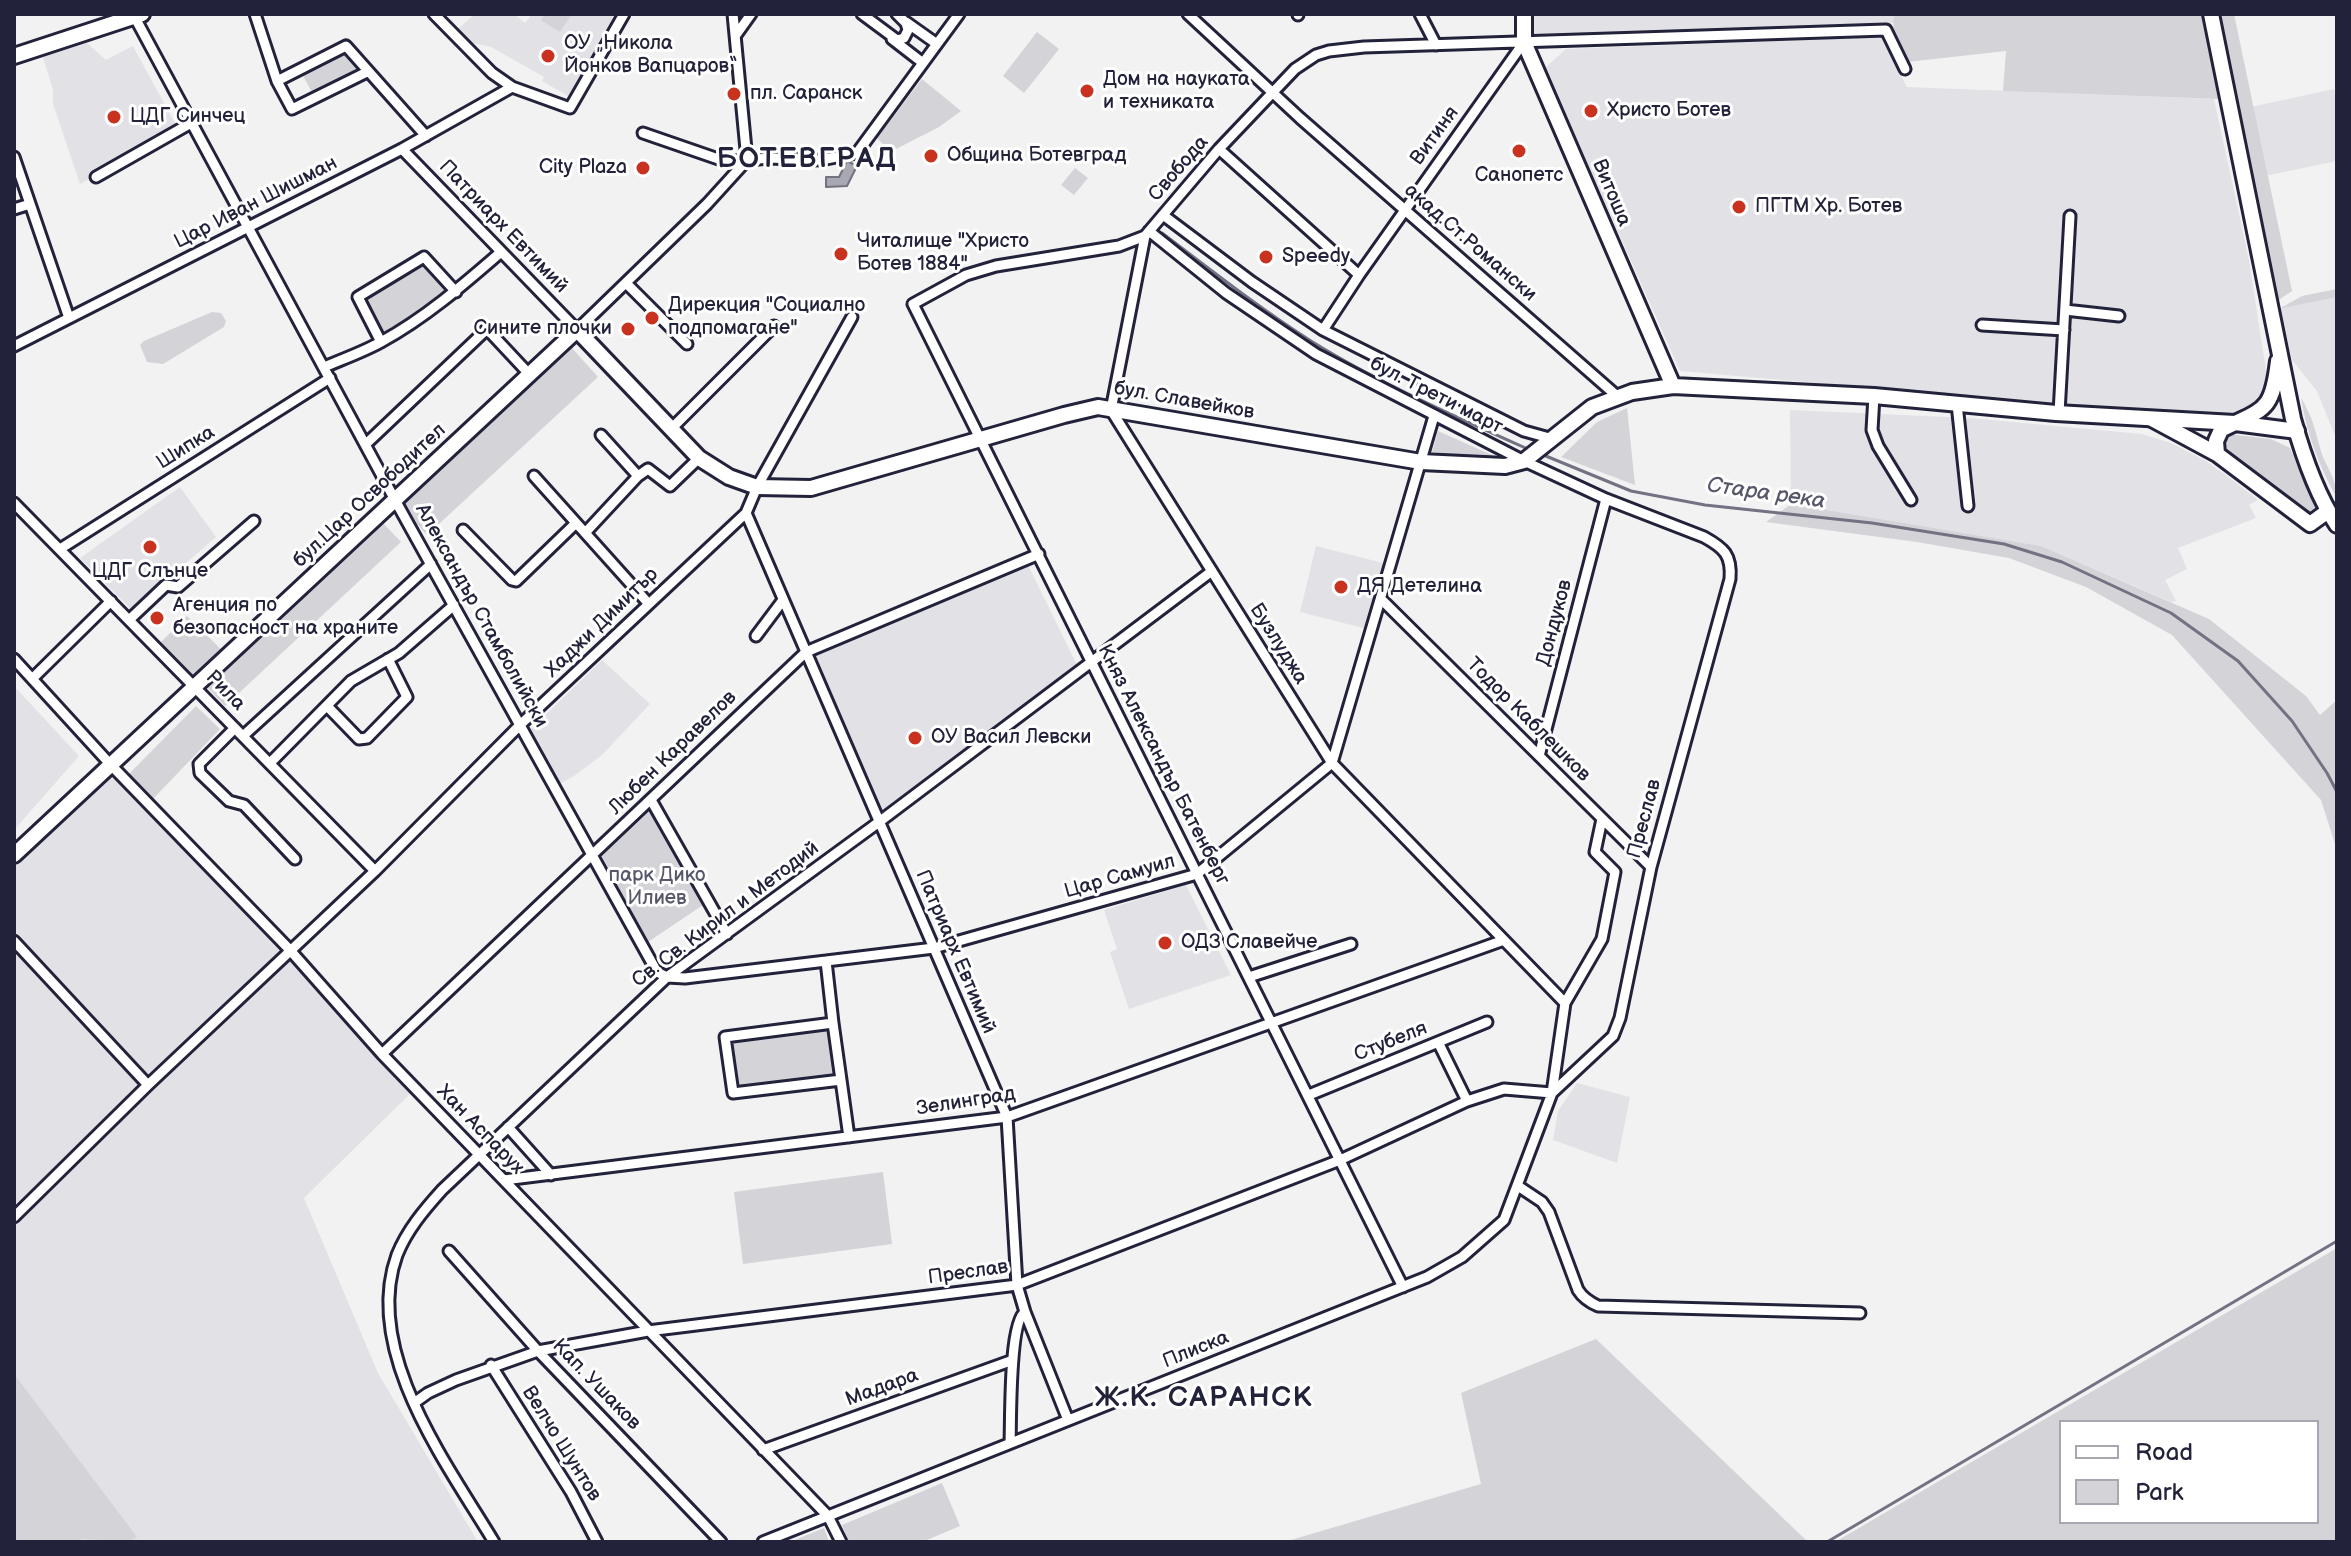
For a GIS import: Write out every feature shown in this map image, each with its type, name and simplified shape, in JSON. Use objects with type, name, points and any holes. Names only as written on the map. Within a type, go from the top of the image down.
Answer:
[{"type":"street","points":[[255,14],[277,81],[292,109],[367,72]]},
{"type":"street","points":[[434,14],[492,73],[512,87],[570,108],[624,14]]},
{"type":"street","points":[[733,14],[747,160]]},
{"type":"street","points":[[736,35],[751,14]]},
{"type":"street","points":[[862,14],[923,63]]},
{"type":"street","points":[[643,133],[727,162],[821,160],[857,153],[959,14]]},
{"type":"street","name":"акад.Ст.Романски","points":[[1188,14],[1300,118],[1617,396]]},
{"type":"street","points":[[1420,14],[1436,45]]},
{"type":"street","name":"Витоша","points":[[1524,14],[1524,42],[1673,386]]},
{"type":"street","points":[[2211,14],[2295,425],[2328,511],[2337,525]]},
{"type":"street","points":[[14,56],[136,15]]},
{"type":"street","name":"Александър Стамболийски","points":[[136,15],[246,227],[367,443],[395,500],[657,972],[667,977]]},
{"type":"street","points":[[890,37],[897,40],[904,38],[908,30],[900,17]]},
{"type":"street","points":[[900,17],[937,44]]},
{"type":"street","name":"Свобода","points":[[1147,233],[1272,93],[1305,61],[1329,51],[1886,30],[1905,69]]},
{"type":"street","name":"Витиня","points":[[1323,330],[1524,42]]},
{"type":"street","points":[[277,81],[346,46],[426,136]]},
{"type":"street","name":"Цар Иван Шишман","points":[[14,346],[402,149],[512,87]]},
{"type":"street","points":[[96,177],[191,123]]},
{"type":"street","name":"Патриарх Евтимий","points":[[402,149],[577,330]]},
{"type":"street","points":[[1219,149],[1359,275]]},
{"type":"street","points":[[14,157],[69,318]]},
{"type":"street","name":"бул.Цар Освободител","points":[[14,855],[530,375],[707,204],[747,160]]},
{"type":"street","points":[[14,209],[30,204]]},
{"type":"street","name":"бул. Трети март","points":[[1163,215],[1252,282],[1323,330],[1524,431],[1538,451]]},
{"type":"street","points":[[2059,413],[2070,216]]},
{"type":"street","points":[[1111,410],[1147,233]]},
{"type":"street","name":"бул. Трети март","points":[[1147,233],[1306,348],[1434,416],[1538,451],[1606,499],[1704,537],[1719,545],[1728,555]]},
{"type":"street","name":"Княз Александър Батенберг","points":[[1147,233],[1119,246],[996,266],[966,275],[913,304],[1403,1287]]},
{"type":"street","points":[[324,367],[381,342],[456,292],[501,252]]},
{"type":"street","points":[[381,342],[358,297],[424,257],[456,292]]},
{"type":"street","points":[[626,283],[687,344]]},
{"type":"street","points":[[2065,310],[2119,316]]},
{"type":"street","name":"Хаджи Димитър","points":[[14,1217],[289,949],[375,871],[520,725],[746,513],[757,487],[852,317]]},
{"type":"street","points":[[1982,325],[2064,330]]},
{"type":"street","points":[[672,428],[774,326]]},
{"type":"street","points":[[367,443],[487,329],[530,375]]},
{"type":"street","points":[[577,330],[699,458],[670,486],[648,469],[585,533]]},
{"type":"street","points":[[2217,454],[2221,430],[2252,417],[2270,401],[2275,388],[2280,345]]},
{"type":"street","name":"Шипка","points":[[60,549],[330,378]]},
{"type":"street","points":[[1538,451],[1592,407],[1617,396],[1673,386],[1874,396],[2152,419],[2295,425]]},
{"type":"street","points":[[1874,396],[1872,430],[1878,446],[1911,500]]},
{"type":"street","points":[[1957,404],[1968,506]]},
{"type":"street","name":"бул. Славейков","points":[[699,458],[729,477],[757,487],[788,490],[811,488],[1098,407],[1421,462],[1505,466],[1538,451]]},
{"type":"street","name":"Бузлуджа","points":[[1111,410],[1332,763],[1565,1003]]},
{"type":"street","points":[[1332,763],[1434,416]]},
{"type":"street","points":[[2152,419],[2217,454],[2310,524],[2328,511]]},
{"type":"street","points":[[601,435],[638,476]]},
{"type":"street","points":[[534,476],[648,603]]},
{"type":"street","name":"Дондуков","points":[[1539,756],[1606,499]]},
{"type":"street","name":"Рила","points":[[14,503],[375,871]]},
{"type":"street","name":"Патриарх Евтимий","points":[[746,513],[1007,1117],[1017,1285],[1068,1420]]},
{"type":"street","points":[[129,620],[166,585],[178,587],[254,521]]},
{"type":"street","points":[[463,530],[516,581],[576,523]]},
{"type":"street","name":"Любен Каравелов","points":[[382,1054],[806,652],[1039,554]]},
{"type":"street","name":"Преслав","points":[[414,1403],[428,1393],[491,1365],[538,1351],[648,1331],[1017,1285],[1340,1160],[1467,1101],[1504,1089],[1552,1093],[1613,1036],[1620,1018],[1651,867],[1730,579],[1732,565],[1728,555]]},
{"type":"street","points":[[295,859],[244,805],[229,801],[200,773],[199,764],[431,564]]},
{"type":"street","name":"Св. Св. Кирил и Методий","points":[[494,1542],[414,1403],[394,1343],[389,1313],[390,1284],[407,1233],[422,1212],[667,977],[1212,571]]},
{"type":"street","name":"Тодор Каблешков","points":[[1381,599],[1651,867]]},
{"type":"street","points":[[756,636],[783,600]]},
{"type":"street","points":[[33,678],[111,601]]},
{"type":"street","points":[[270,763],[351,681],[388,659],[454,605]]},
{"type":"street","name":"Хан Аспарух","points":[[14,659],[110,764],[289,949],[382,1054],[828,1516],[841,1542]]},
{"type":"street","points":[[327,706],[359,739],[367,738],[407,697],[388,659]]},
{"type":"street","name":"Цар Самуил","points":[[667,977],[685,978],[934,948],[1197,874],[1332,763]]},
{"type":"street","points":[[651,800],[727,934]]},
{"type":"street","name":"Преслав","points":[[1565,1003],[1602,939],[1615,872],[1595,852],[1602,819]]},
{"type":"street","name":"Зелинград","points":[[504,1180],[1007,1117],[1504,940]]},
{"type":"street","points":[[14,941],[148,1085]]},
{"type":"street","points":[[1249,977],[1351,944]]},
{"type":"street","points":[[826,961],[849,1137]]},
{"type":"street","name":"Плиска","points":[[763,1542],[1403,1287],[1462,1257],[1504,1220],[1518,1186],[1552,1093],[1565,1003]]},
{"type":"street","name":"Стубеля","points":[[1309,1095],[1487,1022]]},
{"type":"street","points":[[833,1023],[725,1037],[733,1093],[841,1080]]},
{"type":"street","points":[[1438,1042],[1467,1101]]},
{"type":"street","points":[[508,1127],[551,1175]]},
{"type":"street","points":[[1518,1186],[1542,1202],[1549,1212],[1578,1290],[1583,1298],[1598,1306],[1860,1313]]},
{"type":"street","name":"Кап. Ушаков","points":[[449,1251],[538,1351],[721,1542]]},
{"type":"street","points":[[1010,1443],[1017,1320],[1025,1312]]},
{"type":"street","name":"Мадара","points":[[763,1450],[1013,1360]]},
{"type":"street","name":"Велчо Шунтов","points":[[491,1365],[571,1492],[597,1542]]},
{"type":"shaded area","name":"ОУ „Никола Йонков Вапцаров“","points":[[475,14],[514,14],[525,23],[532,14],[615,14],[568,96],[542,81],[544,77],[491,47],[473,43],[458,29]]},
{"type":"shaded area","points":[[1530,14],[1894,14],[1895,23],[1530,36]]},
{"type":"shaded area","points":[[1881,37],[1907,87],[2214,99],[2249,260],[2267,377],[2259,399],[2238,413],[2225,415],[2069,405],[1680,371],[1545,68],[1566,49]]},
{"type":"shaded area","name":"ЦДГ Синчец","points":[[87,43],[106,60],[133,46],[178,129],[80,184],[53,104],[53,90],[43,57]]},
{"type":"shaded area","points":[[2334,89],[2337,161],[2260,177],[2246,108]]},
{"type":"shaded area","points":[[847,161],[857,166],[847,186],[826,187],[826,177],[839,177]]},
{"type":"shaded area","points":[[2337,297],[2337,441],[2317,391],[2292,360],[2279,309]]},
{"type":"shaded area","points":[[1790,410],[1970,418],[2142,434],[2171,443],[2206,461],[2234,481],[2258,500],[2249,505],[2256,518],[2178,548],[2187,569],[2165,580],[2176,601],[2171,602],[2041,546],[1791,504]]},
{"type":"shaded area","name":"ЦДГ Слънце","points":[[180,487],[216,537],[132,610],[80,558]]},
{"type":"shaded area","name":"ДЯ Детелина","points":[[1316,546],[1383,563],[1367,629],[1300,612]]},
{"type":"shaded area","name":"ОУ Васил Левски","points":[[1028,565],[1077,665],[882,811],[815,654]]},
{"type":"shaded area","points":[[602,660],[650,704],[602,755],[557,785],[527,733]]},
{"type":"shaded area","points":[[14,686],[79,756],[14,830]]},
{"type":"shaded area","points":[[110,764],[415,1089],[304,1198],[378,1373],[478,1542],[14,1542],[14,847]]},
{"type":"shaded area","name":"ОДЗ Славейче","points":[[1186,885],[1231,975],[1129,1009],[1110,952],[1117,949],[1104,910]]},
{"type":"shaded area","points":[[1577,1083],[1630,1097],[1617,1163],[1553,1140],[1558,1111]]},
{"type":"green space","points":[[545,14],[572,14],[560,32],[541,20]]},
{"type":"green space","points":[[1894,14],[2202,14],[2220,99],[2003,91],[2006,51],[1907,62],[1893,34]]},
{"type":"green space","points":[[2220,14],[2234,14],[2292,291],[2277,301]]},
{"type":"green space","points":[[1037,32],[1059,49],[1024,93],[1003,76]]},
{"type":"green space","points":[[345,52],[360,69],[313,94],[302,74]]},
{"type":"green space","points":[[922,79],[961,111],[939,127],[890,152],[877,138]]},
{"type":"green space","points":[[1075,168],[1088,178],[1074,195],[1061,185]]},
{"type":"green space","points":[[424,261],[452,291],[382,338],[361,300]]},
{"type":"green space","points":[[2337,289],[2337,297],[2279,309],[2302,296]]},
{"type":"green space","points":[[212,312],[221,313],[226,321],[224,327],[163,364],[147,362],[140,345],[144,341]]},
{"type":"green space","points":[[572,348],[598,377],[427,535],[401,507]]},
{"type":"green space","points":[[2301,398],[2312,420],[2337,498],[2314,450]]},
{"type":"green space","points":[[1627,408],[1635,485],[1561,457],[1597,422]]},
{"type":"green space","points":[[1438,431],[1494,456],[1432,452]]},
{"type":"green space","points":[[2228,434],[2271,439],[2290,448],[2316,508],[2315,515],[2304,515],[2223,449],[2221,438]]},
{"type":"green space","points":[[1791,504],[2041,546],[2209,619],[2306,696],[2320,715],[2337,700],[2337,850],[2321,800],[2172,635],[2086,587],[2009,558],[1766,522]]},
{"type":"green space","points":[[384,524],[401,542],[225,706],[208,688]]},
{"type":"green space","points":[[187,616],[230,658],[202,686],[159,644]]},
{"type":"green space","points":[[196,706],[220,729],[152,800],[127,776]]},
{"type":"green space","name":"парк Дико Илиев","points":[[651,810],[706,903],[648,942],[602,856]]},
{"type":"green space","points":[[829,1029],[834,1075],[736,1086],[731,1040]]},
{"type":"green space","points":[[883,1172],[892,1244],[743,1264],[734,1192]]},
{"type":"green space","points":[[2337,1248],[2337,1542],[1835,1542]]},
{"type":"green space","points":[[1596,1339],[1808,1542],[1284,1542],[1481,1484],[1461,1393]]},
{"type":"green space","points":[[14,1374],[137,1537],[128,1542],[82,1539],[79,1542],[14,1542]]},
{"type":"green space","points":[[942,1483],[960,1526],[922,1542],[849,1542],[842,1525]]},
{"type":"green space","points":[[824,1528],[829,1542],[790,1542]]},
{"type":"waterway","name":"Стара река","points":[[1162,233],[1273,315],[1336,356],[1418,399],[1530,450]]},
{"type":"waterway","name":"Стара река","points":[[1541,454],[1631,491],[1705,505],[1872,523],[2004,544],[2062,562],[2171,613],[2238,661],[2292,721],[2337,792]]},
{"type":"waterway","points":[[1827,1542],[2337,1241]]},
{"type":"place","name":"ОУ „Никола Йонков Вапцаров“","points":[[548,56]]},
{"type":"place","name":"Дом на науката и техниката","points":[[1087,91]]},
{"type":"place","name":"пл. Саранск","points":[[734,94]]},
{"type":"place","name":"Христо Ботев","points":[[1591,111]]},
{"type":"place","name":"ЦДГ Синчец","points":[[114,117]]},
{"type":"place","name":"Санопетс","points":[[1519,151]]},
{"type":"place","name":"Община Ботевград","points":[[931,156]]},
{"type":"place","name":"City Plaza","points":[[643,168]]},
{"type":"place","name":"ПГТМ Хр. Ботев","points":[[1739,207]]},
{"type":"place","name":"Читалище \"Христо Ботев 1884\"","points":[[841,254]]},
{"type":"place","name":"Speedy","points":[[1266,257]]},
{"type":"place","name":"Дирекция \"Социално подпомагане\"","points":[[652,318]]},
{"type":"place","name":"Сините плочки","points":[[628,329]]},
{"type":"place","name":"ЦДГ Слънце","points":[[150,547]]},
{"type":"place","name":"ДЯ Детелина","points":[[1341,587]]},
{"type":"place","name":"Агенция по безопасност на храните","points":[[157,618]]},
{"type":"place","name":"ОУ Васил Левски","points":[[915,738]]},
{"type":"place","name":"ОДЗ Славейче","points":[[1165,943]]},
{"type":"district","name":"БОТЕВГРАД","points":[[807,160]]},
{"type":"district","name":"Ж.К. САРАНСК","points":[[1204,1399]]}]
